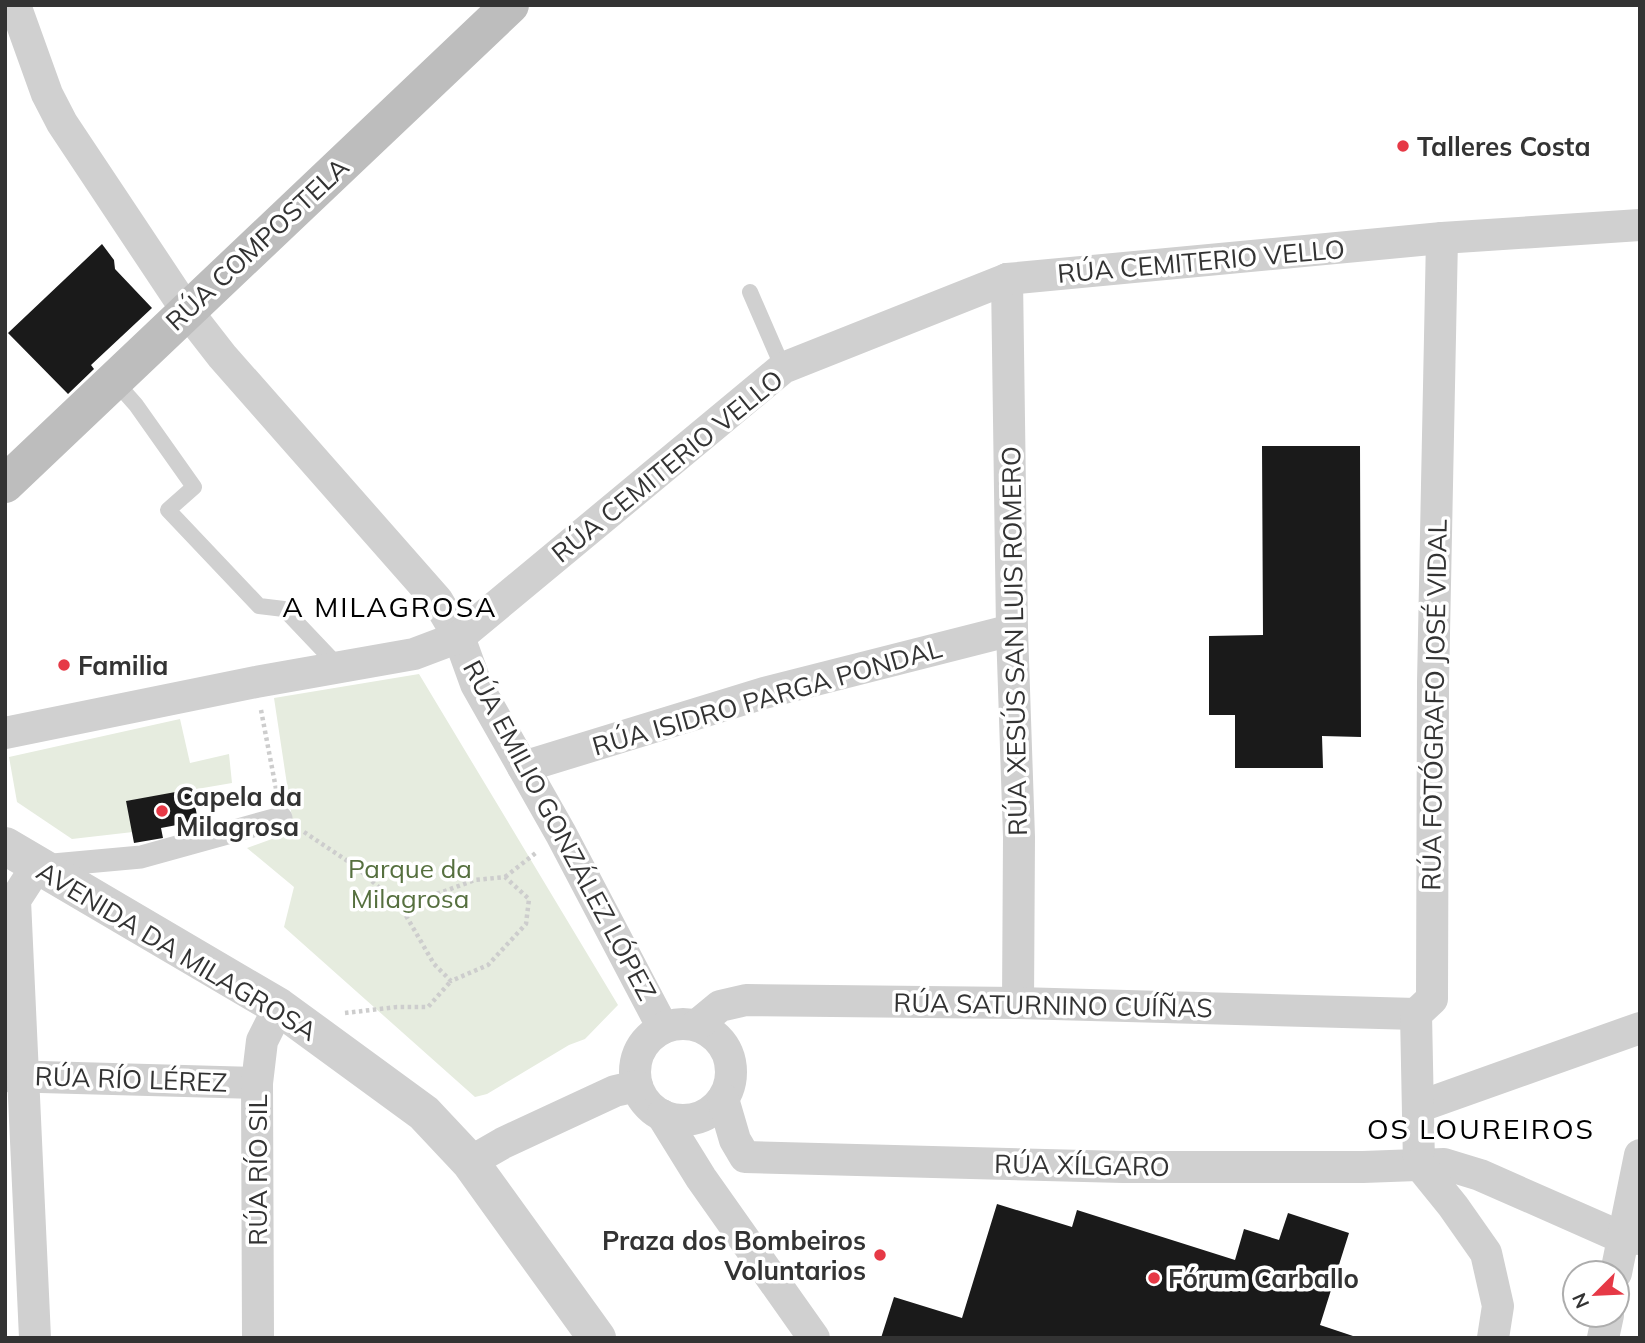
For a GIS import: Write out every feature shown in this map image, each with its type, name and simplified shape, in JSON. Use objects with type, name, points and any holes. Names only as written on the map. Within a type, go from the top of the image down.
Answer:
[{"type":"main road","name":"RÚA COMPOSTELA","points":[[5,484],[510,5]]},
{"type":"street","name":"RÚA EMILIO GONZÁLEZ LÓPEZ","points":[[15,5],[47,94],[62,123],[187,311],[222,356],[437,600],[459,637],[476,684],[561,834],[663,1028]]},
{"type":"street","name":"RÚA CEMITERIO VELLO","points":[[5,733],[256,682],[414,654],[459,637],[783,368],[1007,279],[1442,238],[1640,225]]},
{"type":"street","name":"RÚA FOTÓGRAFO JOSÉ VIDAL","points":[[1416,1014],[1432,999],[1433,683],[1442,238]]},
{"type":"street","name":"RÚA XESÚS SAN LUIS ROMERO","points":[[1007,279],[1018,837],[1018,1003]]},
{"type":"street","name":"RÚA ISIDRO PARGA PONDAL","points":[[523,767],[764,693],[1012,631]]},
{"type":"street","points":[[35,1338],[14,1076],[15,900],[37,866],[141,857],[281,818]]},
{"type":"street","name":"AVENIDA DA MILAGROSA","points":[[5,846],[290,1014],[424,1113],[470,1162],[597,1338]]},
{"type":"street","name":"RÚA SATURNINO CUÍÑAS","points":[[696,1025],[720,1006],[746,1000],[1018,1003],[1416,1014]]},
{"type":"street","name":"RÚA RÍO SIL","points":[[258,1338],[257,1083],[262,1041],[290,1014]]},
{"type":"street","points":[[1416,1014],[1419,1164],[1486,1253],[1498,1306],[1493,1338]]},
{"type":"street","points":[[662,1115],[678,1120],[690,1119],[712,1110],[727,1091],[731,1067],[726,1051],[715,1035],[696,1025],[679,1023],[663,1028],[650,1037],[639,1052],[635,1069],[637,1086],[645,1101],[662,1115],[701,1178],[814,1338]]},
{"type":"street","points":[[1418,1108],[1640,1028]]},
{"type":"street","name":"RÚA RÍO LÉREZ","points":[[14,1076],[257,1083]]},
{"type":"street","points":[[470,1162],[503,1143],[615,1091],[637,1086]]},
{"type":"street","points":[[723,1099],[735,1140],[745,1157]]},
{"type":"street","points":[[1622,1259],[1631,1238],[1640,1155]]},
{"type":"street","name":"RÚA XÍLGARO","points":[[701,1178],[718,1163],[729,1158],[745,1157],[1123,1167],[1363,1167],[1444,1164],[1480,1174],[1631,1238]]},
{"type":"lane","points":[[750,292],[783,368]]},
{"type":"lane","points":[[113,379],[136,405],[194,487],[168,510],[259,606],[284,609],[339,667]]},
{"type":"path","points":[[256,682],[281,818],[355,866],[401,907],[434,964],[451,981]]},
{"type":"path","points":[[290,1014],[429,1007],[451,981],[488,965],[526,925],[529,899],[505,877],[475,880],[401,907]]},
{"type":"green space","name":"Parque da Milagrosa","points":[[419,674],[618,1005],[585,1039],[569,1045],[487,1094],[475,1097],[284,927],[294,887],[247,848],[294,831],[274,698]]},
{"type":"green space","points":[[180,719],[190,763],[229,754],[232,783],[127,801],[133,832],[72,839],[17,802],[9,757]]},
{"type":"building","points":[[102,244],[114,260],[115,269],[152,308],[91,365],[94,369],[68,394],[8,333]]},
{"type":"building","points":[[1262,446],[1360,446],[1361,737],[1322,736],[1323,768],[1235,768],[1235,715],[1209,715],[1209,636],[1263,635]]},
{"type":"building","name":"Capela da Milagrosa","points":[[192,789],[198,821],[161,828],[163,838],[134,843],[126,801]]},
{"type":"building","name":"Fórum Carballo","points":[[997,1204],[1072,1227],[1077,1210],[1235,1260],[1244,1229],[1279,1240],[1288,1213],[1349,1233],[1320,1325],[1359,1338],[881,1338],[894,1297],[962,1318]]},
{"type":"place","name":"Talleres Costa","points":[[1403,146]]},
{"type":"place","name":"Familia","points":[[64,665]]},
{"type":"place","name":"Capela da Milagrosa","points":[[162,811]]},
{"type":"place","name":"Praza dos Bombeiros Voluntarios","points":[[880,1255]]},
{"type":"place","name":"Fórum Carballo","points":[[1154,1278]]},
{"type":"district","name":"A MILAGROSA","points":[[390,606]]},
{"type":"district","name":"OS LOUREIROS","points":[[1481,1128]]}]
